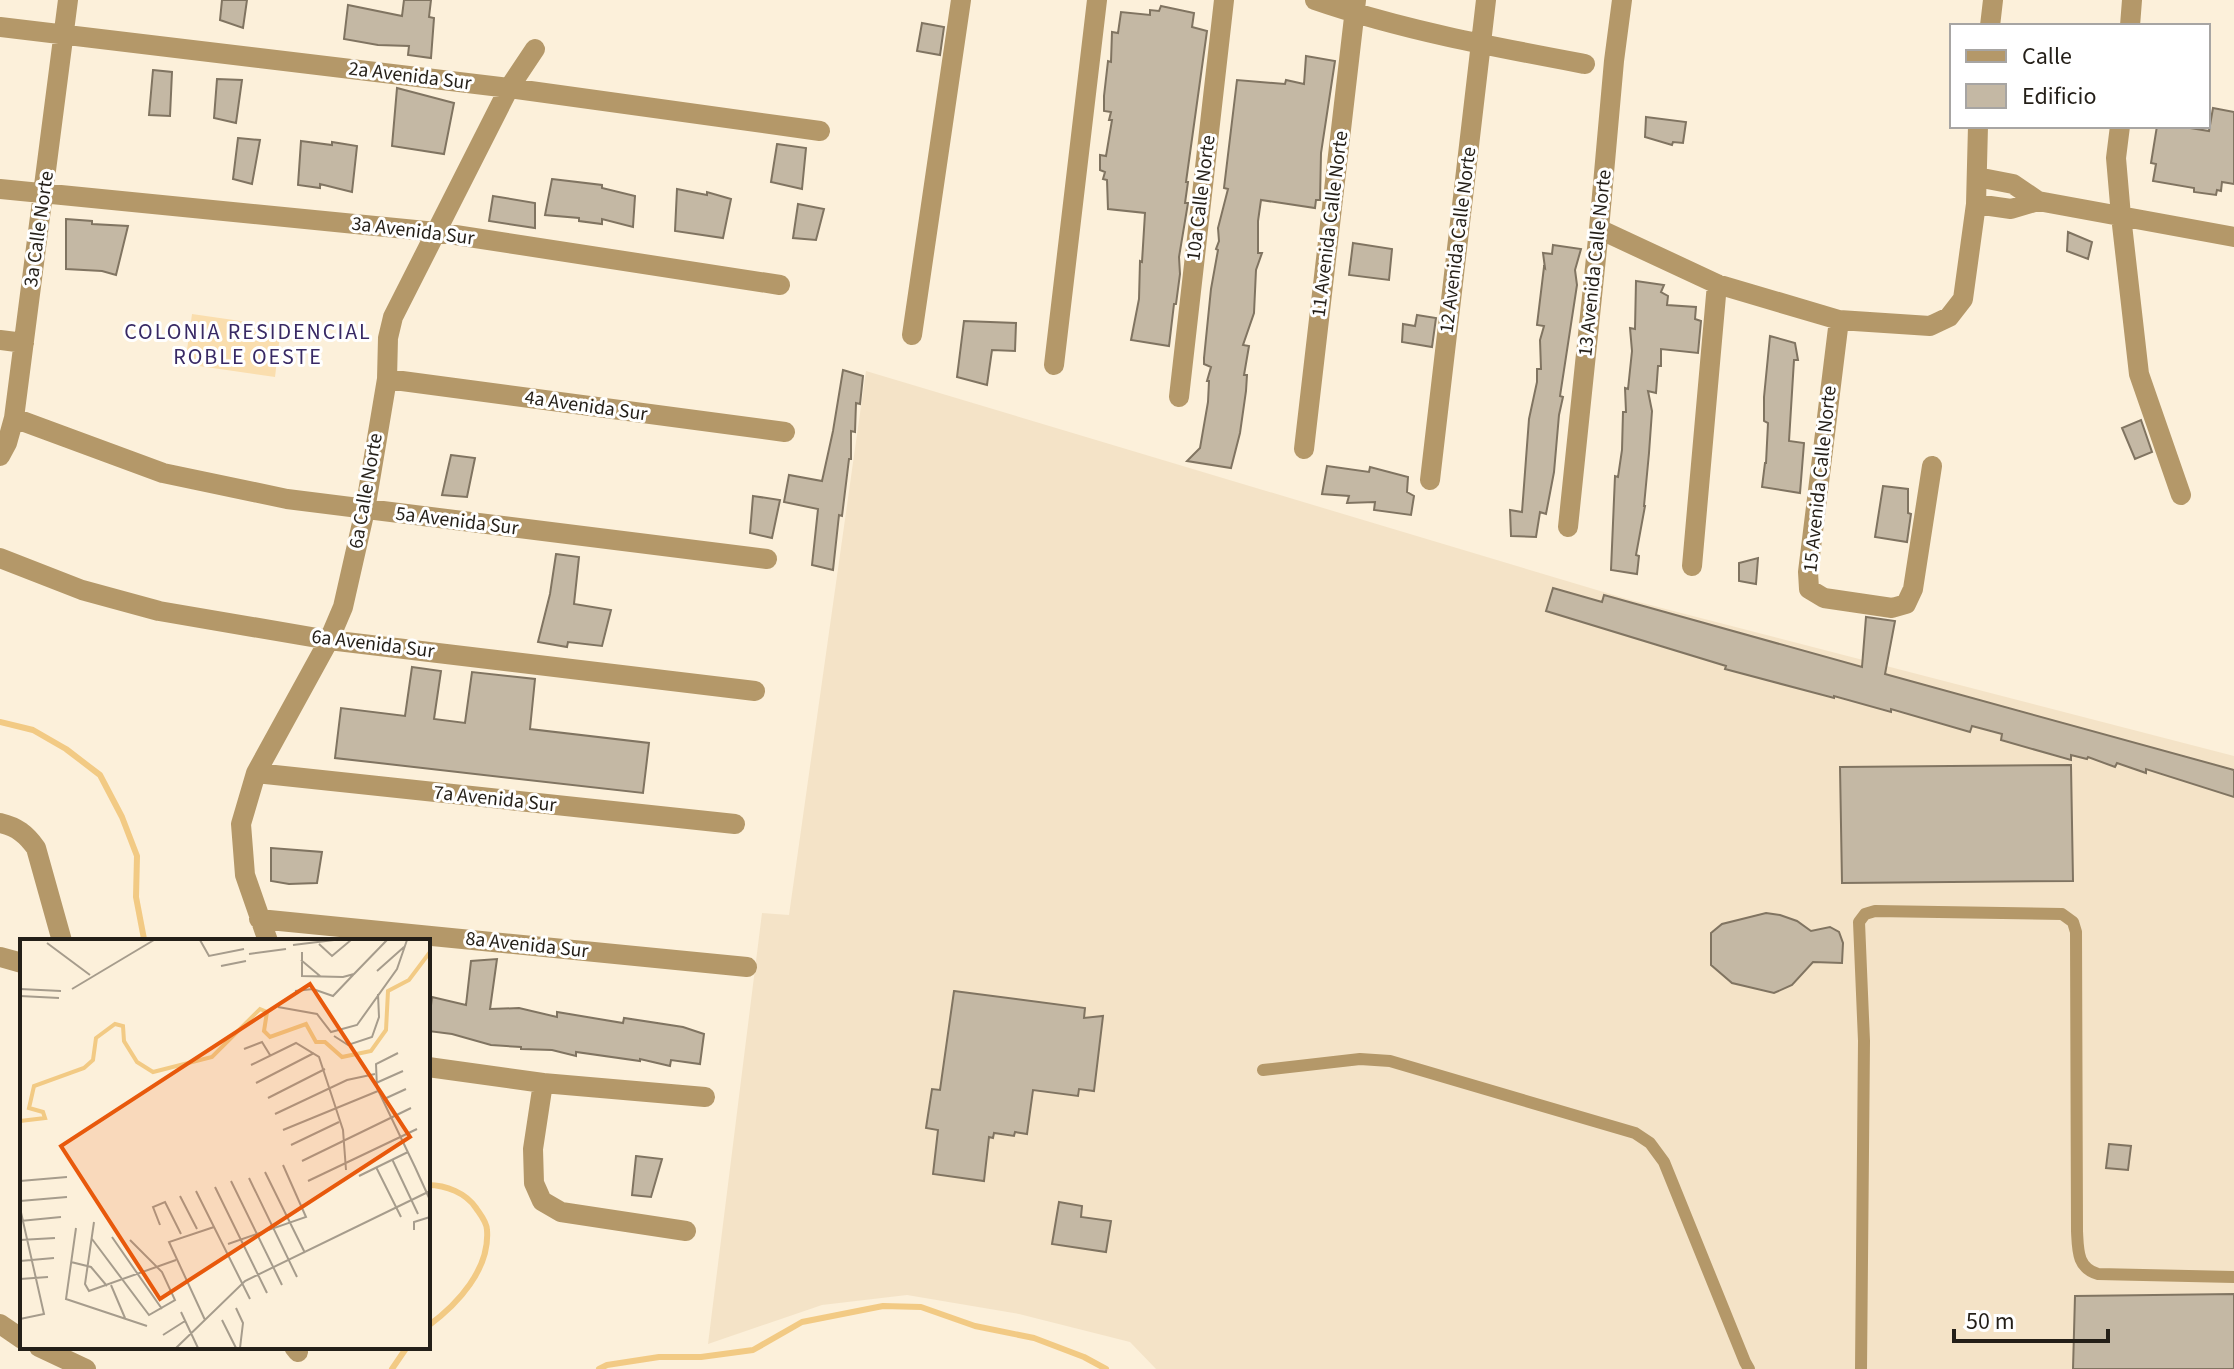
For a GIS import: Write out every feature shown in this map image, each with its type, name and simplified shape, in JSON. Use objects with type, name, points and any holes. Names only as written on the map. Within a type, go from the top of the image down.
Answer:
[{"type":"street","name":"3a Calle Norte","points":[[0,456],[14,418],[68,0]]},
{"type":"street","points":[[912,335],[961,0]]},
{"type":"street","points":[[1054,365],[1097,0]]},
{"type":"street","name":"10a Calle Norte","points":[[1179,397],[1224,0]]},
{"type":"street","points":[[1315,0],[1355,7],[1481,45],[1585,64]]},
{"type":"street","name":"12 Avenida Calle Norte","points":[[1430,480],[1486,0]]},
{"type":"street","name":"13 Avenida Calle Norte","points":[[1568,527],[1622,0]]},
{"type":"street","points":[[1990,24],[1993,0]]},
{"type":"street","points":[[2130,24],[2132,0]]},
{"type":"street","name":"11 Avenida Calle Norte","points":[[1304,449],[1355,7]]},
{"type":"street","name":"2a Avenida Sur","points":[[0,27],[509,88],[820,131]]},
{"type":"street","name":"6a Calle Norte","points":[[267,939],[245,875],[241,824],[256,773],[329,640],[343,607],[365,510],[387,379],[388,338],[393,317],[509,88],[535,49]]},
{"type":"street","points":[[1599,229],[1717,284],[1839,320],[1930,326],[1949,317],[1963,299],[1976,204],[1978,128]]},
{"type":"street","points":[[2120,128],[2116,158],[2139,374],[2181,495]]},
{"type":"street","points":[[1977,177],[2013,184],[2038,201],[2234,237]]},
{"type":"street","name":"3a Avenida Sur","points":[[0,189],[436,232],[780,285]]},
{"type":"street","points":[[1976,204],[2011,209],[2038,201]]},
{"type":"street","points":[[1692,566],[1717,284]]},
{"type":"street","name":"15 Avenida Calle Norte","points":[[1839,320],[1808,572],[1809,589],[1824,598],[1892,608],[1906,604],[1913,589],[1932,466]]},
{"type":"street","points":[[0,340],[24,343]]},
{"type":"street","name":"4a Avenida Sur","points":[[387,379],[785,432]]},
{"type":"street","name":"5a Avenida Sur","points":[[14,418],[163,473],[287,499],[767,559]]},
{"type":"street","name":"6a Avenida Sur","points":[[0,558],[82,590],[159,611],[329,640],[755,691]]},
{"type":"street","name":"7a Avenida Sur","points":[[256,773],[735,824]]},
{"type":"street","points":[[0,823],[20,831],[36,848],[61,939]]},
{"type":"street","name":"8a Avenida Sur","points":[[259,919],[747,967]]},
{"type":"street","points":[[0,957],[20,962]]},
{"type":"street","points":[[430,1067],[543,1083],[705,1097]]},
{"type":"street","points":[[543,1083],[533,1149],[534,1183],[542,1201],[561,1212],[686,1231]]},
{"type":"street","points":[[0,1324],[20,1338]]},
{"type":"street","points":[[43,1349],[86,1369]]},
{"type":"lane","points":[[1861,1369],[1864,1041],[1859,922],[1865,914],[1875,911],[2062,914],[2073,922],[2076,932],[2077,1231],[2082,1264],[2088,1271],[2098,1274],[2234,1277]]},
{"type":"lane","points":[[1263,1070],[1360,1059],[1390,1061],[1635,1133],[1650,1143],[1664,1162],[1749,1369]]},
{"type":"shaded area","points":[[192,314],[281,327],[275,377],[185,364]]},
{"type":"shaded area","points":[[866,371],[1627,599],[2234,756],[2234,1369],[1156,1369],[1130,1342],[1019,1314],[907,1295],[822,1305],[708,1344],[762,913],[789,915]]},
{"type":"building","points":[[222,0],[247,0],[243,28],[220,20]]},
{"type":"building","points":[[404,0],[431,0],[429,17],[434,18],[431,58],[408,55],[409,46],[344,39],[348,5],[402,16]]},
{"type":"building","points":[[1161,6],[1194,13],[1192,27],[1207,31],[1186,182],[1185,203],[1188,203],[1169,346],[1131,340],[1139,299],[1145,213],[1108,209],[1107,180],[1103,179],[1105,172],[1100,170],[1100,155],[1106,156],[1112,120],[1109,120],[1111,112],[1104,111],[1104,96],[1108,61],[1111,62],[1112,32],[1118,33],[1121,12],[1150,15],[1150,10],[1159,11]]},
{"type":"building","points":[[922,23],[944,27],[940,55],[917,51]]},
{"type":"building","points":[[1306,56],[1335,61],[1321,153],[1320,200],[1316,200],[1315,208],[1261,200],[1258,253],[1262,253],[1256,270],[1254,313],[1243,345],[1249,346],[1244,375],[1247,375],[1246,391],[1231,468],[1187,461],[1200,448],[1208,402],[1207,381],[1211,367],[1204,364],[1204,358],[1218,228],[1228,189],[1224,188],[1237,80],[1285,84],[1286,80],[1304,84]]},
{"type":"building","points":[[153,70],[172,72],[170,116],[149,115]]},
{"type":"building","points":[[217,79],[242,80],[236,123],[214,118]]},
{"type":"building","points":[[397,88],[454,103],[444,154],[392,146]]},
{"type":"building","points":[[2213,108],[2234,112],[2234,184],[2222,182],[2221,191],[2217,190],[2216,195],[2153,181],[2156,164],[2151,163],[2157,128],[2209,131]]},
{"type":"building","points":[[1646,117],[1686,122],[1683,143],[1673,142],[1672,145],[1645,137]]},
{"type":"building","points":[[238,138],[260,140],[252,184],[233,179]]},
{"type":"building","points":[[301,141],[357,146],[352,192],[320,184],[320,188],[298,185]]},
{"type":"building","points":[[777,144],[806,148],[802,189],[771,182]]},
{"type":"building","points":[[552,179],[602,185],[602,188],[635,196],[633,227],[602,219],[602,224],[545,215]]},
{"type":"building","points":[[677,189],[707,195],[707,192],[731,199],[723,238],[675,231]]},
{"type":"building","points":[[493,196],[535,203],[535,228],[489,221]]},
{"type":"building","points":[[798,204],[824,209],[816,240],[793,238]]},
{"type":"building","points":[[66,219],[128,226],[116,275],[66,269]]},
{"type":"building","points":[[2068,232],[2092,242],[2088,259],[2067,251]]},
{"type":"building","points":[[1353,243],[1392,249],[1389,280],[1349,275]]},
{"type":"building","points":[[1553,245],[1581,249],[1575,270],[1577,285],[1560,396],[1563,397],[1554,472],[1546,514],[1540,512],[1536,537],[1511,536],[1510,510],[1522,512],[1529,419],[1537,369],[1541,369],[1540,340],[1544,326],[1537,325],[1545,268],[1543,253],[1552,254]]},
{"type":"building","points":[[1636,281],[1664,285],[1661,292],[1668,296],[1667,305],[1696,307],[1695,319],[1701,321],[1698,353],[1661,349],[1656,393],[1648,391],[1652,411],[1645,506],[1636,555],[1639,556],[1637,574],[1611,570],[1615,476],[1618,477],[1622,450],[1625,388],[1628,389],[1632,351],[1630,328],[1635,329]]},
{"type":"building","points":[[1417,315],[1436,318],[1432,347],[1402,342],[1403,324],[1415,326]]},
{"type":"building","points":[[964,321],[1016,323],[1015,351],[992,350],[987,385],[957,377]]},
{"type":"building","points":[[1770,336],[1795,343],[1798,360],[1794,360],[1789,441],[1804,443],[1800,493],[1762,487],[1768,423],[1764,421],[1764,397]]},
{"type":"building","points":[[843,370],[863,376],[860,404],[856,403],[855,432],[851,431],[851,459],[842,516],[839,515],[833,570],[812,565],[818,509],[784,502],[789,475],[822,481]]},
{"type":"building","points":[[2141,420],[2152,452],[2135,459],[2122,428]]},
{"type":"building","points":[[451,455],[475,458],[467,497],[442,495]]},
{"type":"building","points":[[1327,466],[1369,472],[1370,467],[1408,477],[1407,492],[1414,496],[1411,515],[1374,510],[1375,502],[1347,503],[1349,496],[1322,494]]},
{"type":"building","points":[[1883,486],[1908,489],[1908,513],[1911,514],[1907,542],[1875,537]]},
{"type":"building","points":[[753,496],[780,500],[772,538],[750,533]]},
{"type":"building","points":[[556,554],[579,557],[574,604],[611,610],[602,646],[568,642],[567,647],[538,642]]},
{"type":"building","points":[[1758,558],[1756,584],[1739,581],[1739,563]]},
{"type":"building","points":[[1553,588],[1602,602],[1604,595],[1862,667],[1866,617],[1895,621],[1885,674],[2234,770],[2234,797],[2146,769],[2146,773],[2117,763],[2115,767],[2088,757],[2071,755],[2071,760],[2001,740],[2002,734],[1972,726],[1970,732],[1891,709],[1891,712],[1725,669],[1726,666],[1546,611]]},
{"type":"building","points":[[412,667],[441,671],[434,719],[465,723],[472,672],[535,679],[530,729],[649,743],[643,793],[335,758],[341,708],[405,716]]},
{"type":"building","points":[[2071,765],[2073,881],[1842,883],[1840,767]]},
{"type":"building","points":[[271,848],[322,852],[317,883],[271,881]]},
{"type":"building","points":[[1766,913],[1797,921],[1811,931],[1830,927],[1839,932],[1843,943],[1842,963],[1813,962],[1792,985],[1774,993],[1732,983],[1711,965],[1711,933],[1722,924]]},
{"type":"building","points":[[497,959],[490,1009],[519,1008],[557,1017],[557,1012],[623,1023],[624,1018],[683,1027],[704,1034],[700,1064],[671,1060],[670,1066],[640,1059],[576,1052],[576,1056],[552,1050],[491,1045],[430,1031],[432,997],[466,1005],[471,961]]},
{"type":"building","points":[[954,991],[1085,1008],[1084,1018],[1103,1016],[1094,1091],[1079,1089],[1078,1096],[1033,1090],[1027,1134],[994,1133],[993,1138],[989,1137],[984,1181],[933,1174],[938,1130],[926,1128],[932,1089],[940,1090]]},
{"type":"building","points":[[2109,1144],[2131,1146],[2128,1170],[2106,1168]]},
{"type":"building","points":[[636,1156],[662,1159],[651,1197],[632,1195]]},
{"type":"building","points":[[1059,1202],[1082,1206],[1081,1217],[1111,1221],[1106,1252],[1052,1244]]},
{"type":"building","points":[[2234,1294],[2234,1369],[2073,1369],[2075,1296]]},
{"type":"waterway","points":[[0,722],[33,730],[66,749],[100,775],[122,817],[137,856],[136,897],[144,939]]},
{"type":"waterway","points":[[430,1185],[448,1188],[467,1198],[483,1218],[487,1230],[487,1244],[478,1272],[461,1296],[430,1324]]},
{"type":"waterway","points":[[599,1369],[659,1357],[701,1357],[753,1350],[802,1322],[883,1306],[921,1307],[975,1326],[1034,1338],[1106,1369]]},
{"type":"waterway","points":[[392,1369],[406,1349]]},
{"type":"district","name":"COLONIA RESIDENCIAL ROBLE OESTE","points":[[248,344]]}]
